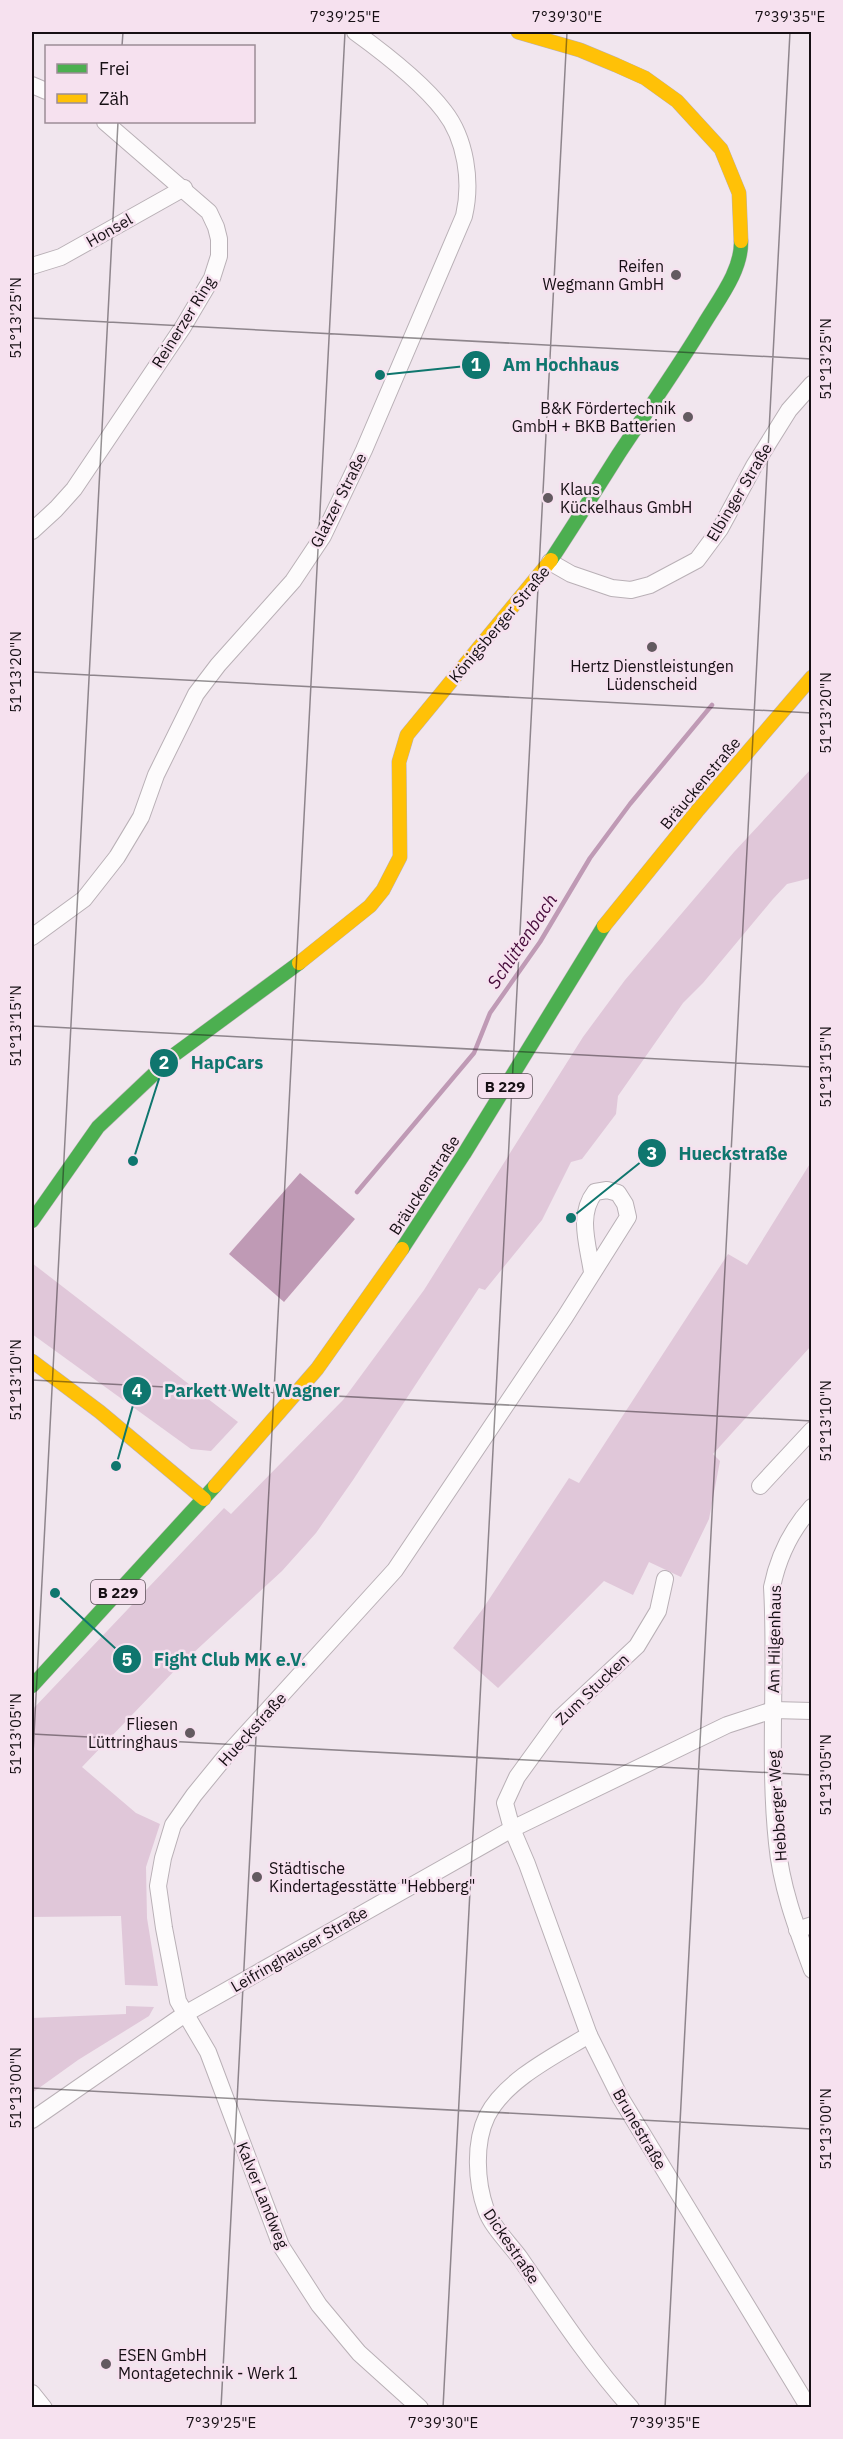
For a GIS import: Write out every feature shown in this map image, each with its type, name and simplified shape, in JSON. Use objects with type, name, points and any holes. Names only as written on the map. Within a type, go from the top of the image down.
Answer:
[{"type":"street","name":"Königsberger Straße","points":[[32,1221],[98,1127],[174,1055],[335,936],[376,898],[392,875],[400,857],[399,762],[407,735],[550,562],[667,385],[734,272],[742,237],[739,194],[721,149],[677,101],[645,78],[580,50],[518,32]]},
{"type":"street","name":"Glatzer Straße","points":[[32,937],[84,899],[117,857],[141,817],[156,775],[196,694],[218,665],[293,581],[323,536],[364,450],[464,216],[468,200],[468,180],[457,133],[445,111],[365,34]]},
{"type":"street","name":"Reinerzer Ring","points":[[32,531],[74,489],[194,310],[212,278],[219,256],[216,227],[209,212],[106,123]]},
{"type":"street","name":"Honsel","points":[[32,266],[61,257],[184,188]]},
{"type":"street","name":"Elbinger Straße","points":[[550,562],[571,574],[612,588],[631,590],[650,585],[697,560],[720,529],[754,466],[789,410],[812,384]]},
{"type":"street","name":"Bräuckenstraße","points":[[32,1686],[204,1499],[317,1369],[406,1243],[464,1154],[597,935],[698,810],[812,677]]},
{"type":"street","name":"Hueckstraße","points":[[185,2014],[178,2001],[158,1886],[163,1858],[173,1826],[225,1757],[395,1570],[565,1317],[592,1272]]},
{"type":"street","points":[[32,1360],[92,1406],[204,1499]]},
{"type":"street","points":[[760,1486],[812,1430]]},
{"type":"street","name":"Am Hilgenhaus","points":[[773,1710],[772,1587],[777,1567],[789,1541],[812,1507]]},
{"type":"street","name":"Zum Stucken","points":[[512,1829],[505,1803],[517,1777],[559,1719],[637,1646],[658,1611],[666,1579]]},
{"type":"street","name":"Leifringhauser Straße","points":[[32,2120],[185,2014],[512,1829],[727,1725],[773,1710],[812,1712]]},
{"type":"street","name":"Hebberger Weg","points":[[773,1710],[777,1845],[791,1914],[804,1928],[812,1970]]},
{"type":"street","name":"Brunestraße","points":[[512,1829],[589,2035],[620,2097],[809,2408]]},
{"type":"street","name":"Kalver Landweg","points":[[185,2014],[208,2052],[281,2246],[319,2305],[359,2352],[420,2408]]},
{"type":"street","name":"Dickestraße","points":[[589,2035],[538,2066],[498,2100],[487,2116],[482,2134],[477,2176],[486,2212],[575,2338],[631,2408]]},
{"type":"street","points":[[32,2392],[44,2408]]},
{"type":"shaded area","points":[[811,769],[811,878],[787,884],[703,983],[683,1003],[618,1096],[616,1114],[582,1159],[571,1162],[542,1220],[485,1290],[479,1288],[316,1533],[282,1571],[178,1667],[82,1767],[136,1813],[160,1824],[146,1867],[147,1918],[158,1986],[125,1985],[121,1916],[32,1917],[32,1710],[224,1508],[231,1514],[343,1400],[424,1290],[583,1037],[625,980],[734,852]]},
{"type":"shaded area","points":[[811,1162],[811,1346],[713,1454],[720,1461],[709,1519],[681,1577],[649,1562],[633,1595],[604,1581],[498,1688],[453,1648],[482,1610],[569,1478],[579,1483],[728,1254],[747,1265]]},
{"type":"shaded area","points":[[300,1173],[355,1219],[284,1302],[229,1254]]},
{"type":"shaded area","points":[[32,1263],[238,1422],[211,1451],[191,1449],[32,1334]]},
{"type":"shaded area","points":[[126,2006],[154,2007],[149,2016],[78,2060],[32,2093],[32,2018],[126,2014]]},
{"type":"waterway","name":"Schlittenbach","points":[[357,1192],[474,1053],[490,1013],[540,942],[590,858],[630,804],[712,705]]},
{"type":"traffic: fast","points":[[551,560],[723,294],[738,263],[741,241]]},
{"type":"traffic: fast","points":[[402,1249],[464,1154],[604,926]]},
{"type":"traffic: fast","points":[[32,1221],[98,1127],[174,1055],[299,963]]},
{"type":"traffic: fast","points":[[32,1686],[215,1486]]},
{"type":"traffic: slow","points":[[518,32],[580,50],[616,65],[645,78],[677,101],[721,149],[739,193],[741,241]]},
{"type":"traffic: slow","points":[[299,963],[370,906],[383,890],[400,857],[399,762],[407,735],[551,560]]},
{"type":"traffic: slow","points":[[604,926],[698,810],[812,677]]},
{"type":"traffic: slow","points":[[215,1486],[317,1369],[402,1249]]},
{"type":"traffic: slow","points":[[32,1361],[100,1412],[204,1499]]},
{"type":"place","name":"Reifen Wegmann GmbH","points":[[676,275]]},
{"type":"place","name":"Am Hochhaus","points":[[380,375]]},
{"type":"place","name":"B&K Fördertechnik GmbH + BKB Batterien","points":[[688,417]]},
{"type":"place","name":"Klaus Kückelhaus GmbH","points":[[548,498]]},
{"type":"place","name":"Hertz Dienstleistungen Lüdenscheid","points":[[652,647]]},
{"type":"place","name":"HapCars","points":[[133,1161]]},
{"type":"place","name":"Hueckstraße","points":[[571,1218]]},
{"type":"place","name":"Parkett Welt Wagner","points":[[116,1466]]},
{"type":"place","name":"Fight Club MK e.V.","points":[[55,1593]]},
{"type":"place","name":"Fliesen Lüttringhaus","points":[[190,1733]]},
{"type":"place","name":"Städtische Kindertagesstätte \"Hebberg\"","points":[[257,1877]]},
{"type":"place","name":"ESEN GmbH Montagetechnik - Werk 1","points":[[106,2364]]}]
